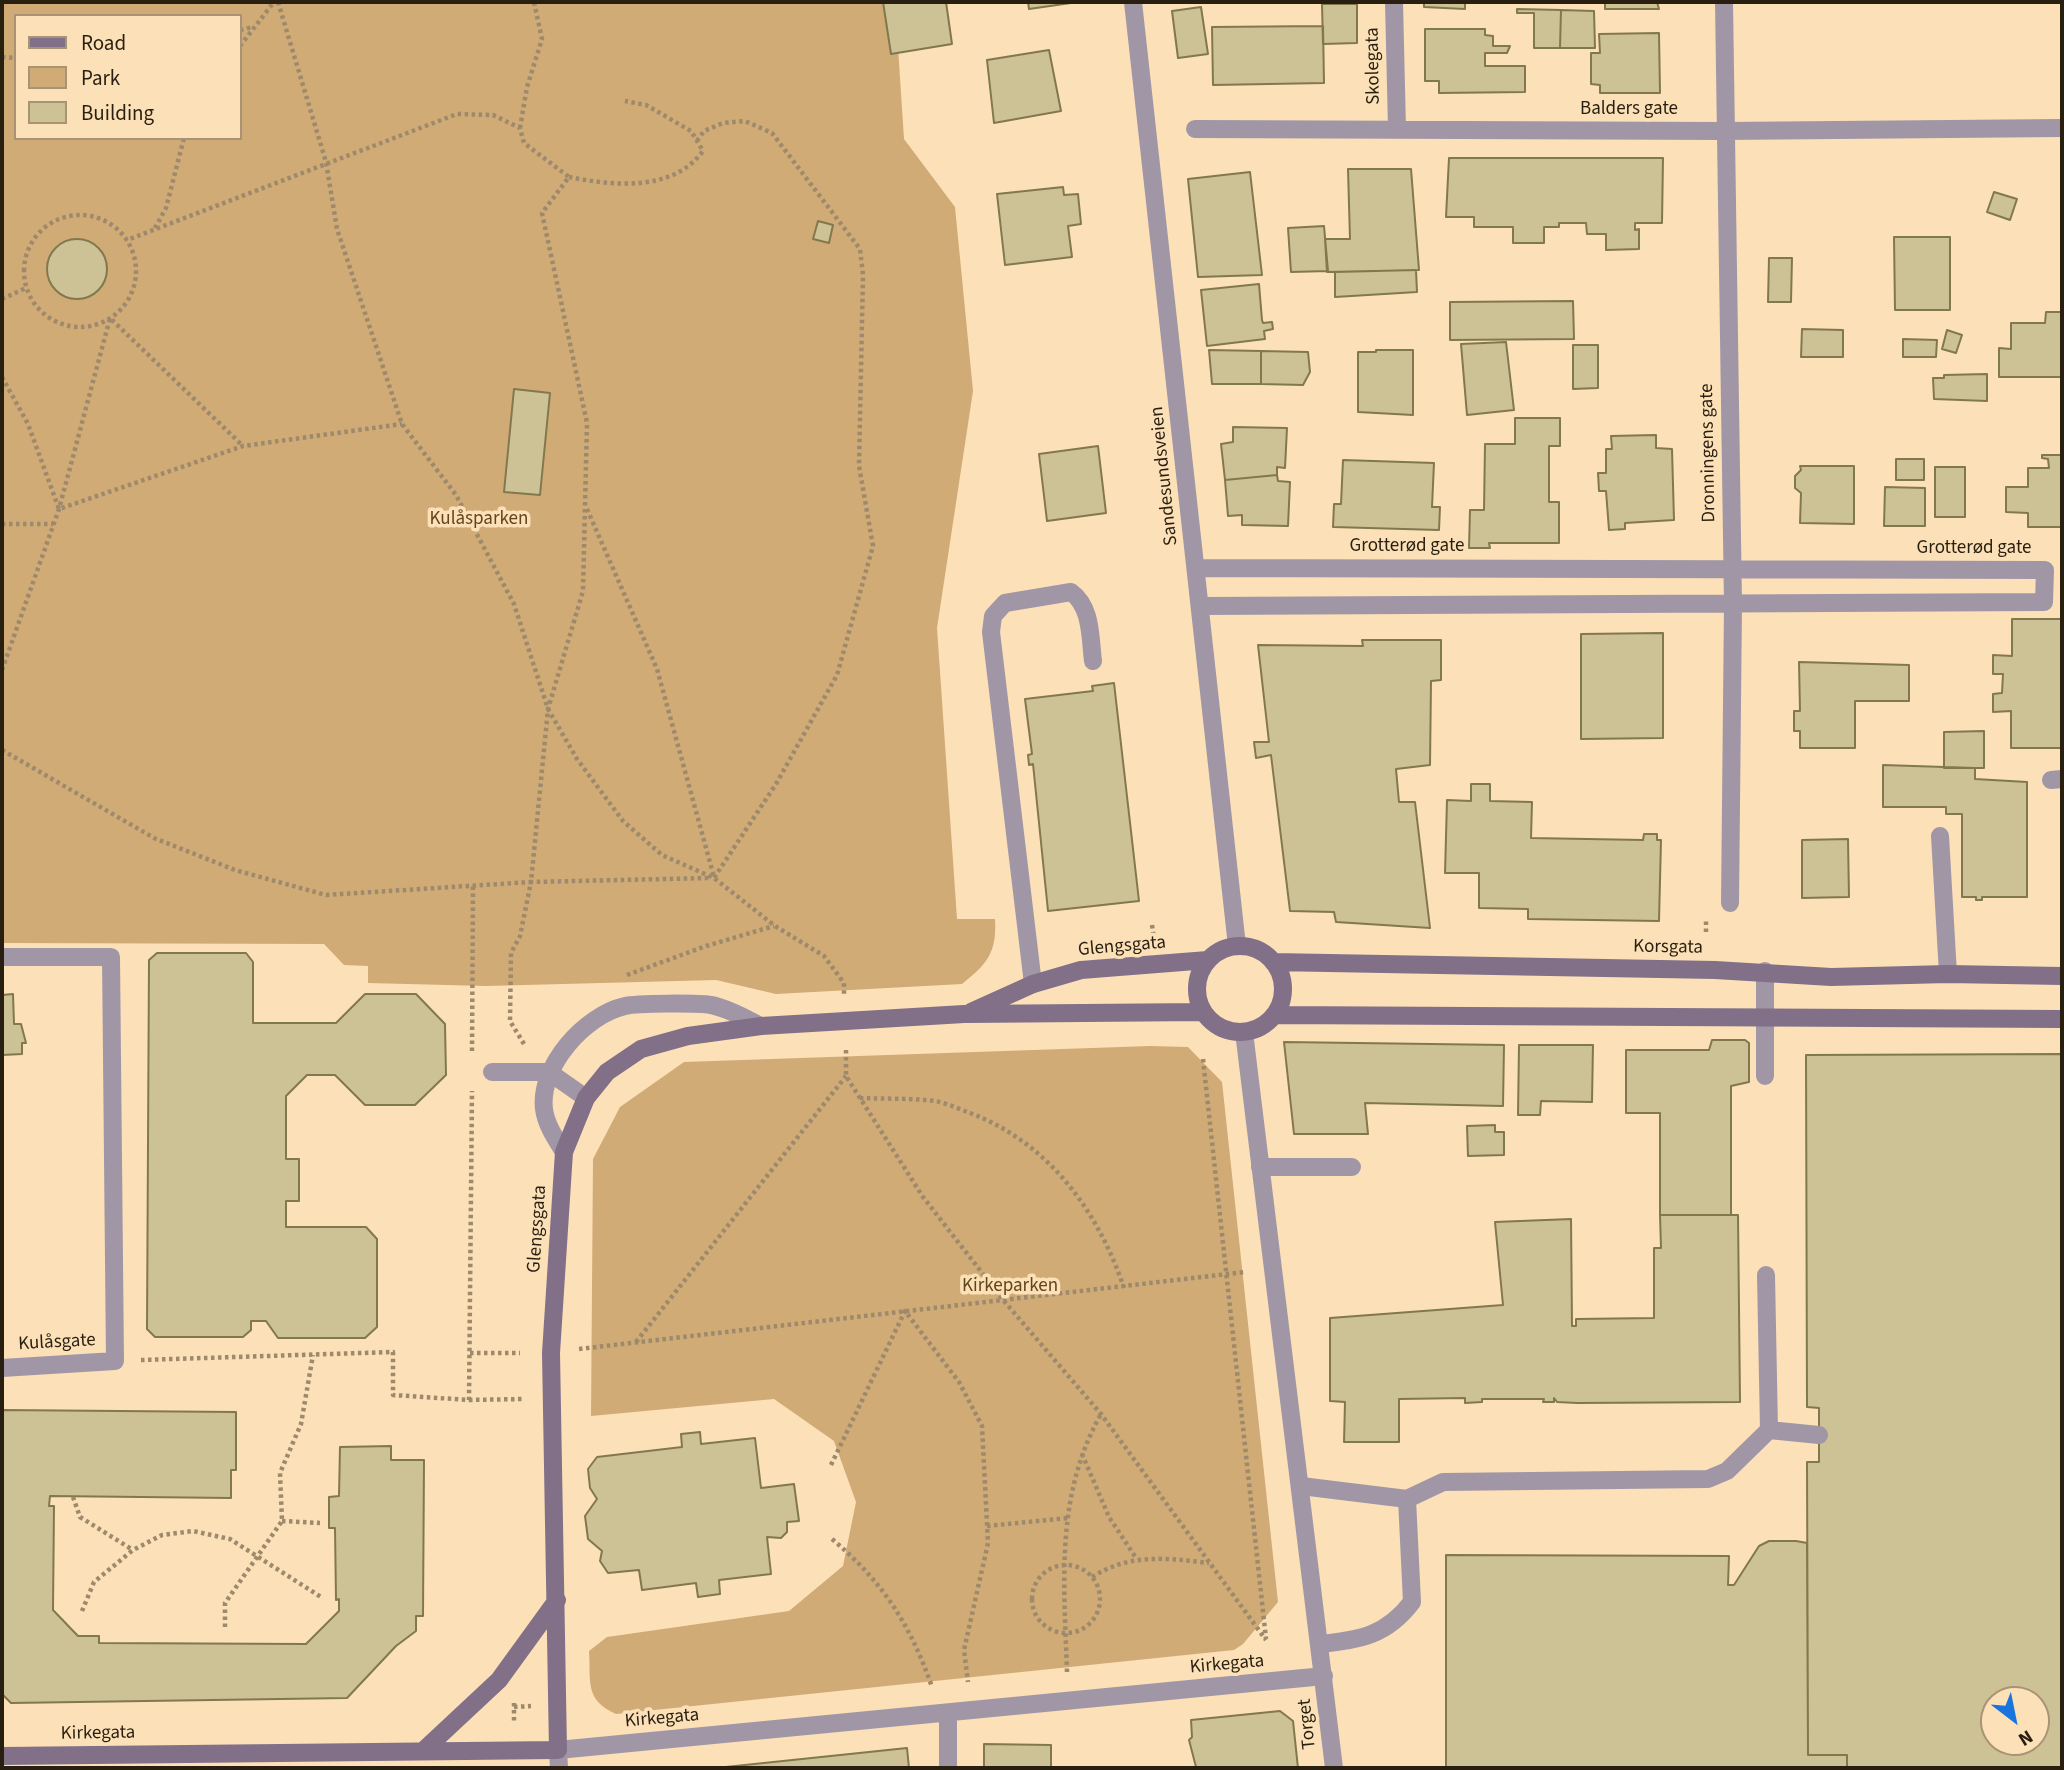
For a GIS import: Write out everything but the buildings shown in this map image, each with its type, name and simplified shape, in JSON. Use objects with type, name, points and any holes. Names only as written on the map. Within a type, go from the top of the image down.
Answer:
[{"type":"street","name":"Sandesundsveien","points":[[1133,2],[1237,946]]},
{"type":"street","name":"Skolegata","points":[[1394,2],[1396,129]]},
{"type":"street","name":"Dronningens gate","points":[[1724,2],[1733,604],[1730,903]]},
{"type":"street","name":"Balders gate","points":[[1195,128],[1724,131],[2062,128]]},
{"type":"street","name":"Grotterød gate","points":[[1197,568],[2045,570],[2043,602],[1200,606]]},
{"type":"street","points":[[1033,984],[991,632],[993,616],[1005,603],[1071,592],[1080,598],[1086,610],[1093,661]]},
{"type":"street","points":[[1940,836],[1948,974]]},
{"type":"street","points":[[1237,946],[1251,947],[1273,962],[1283,989],[1274,1015],[1266,1024],[1244,1032],[1221,1028],[1203,1012],[1197,985],[1208,960],[1216,953],[1237,946]]},
{"type":"street","points":[[2,957],[111,957],[116,1361]]},
{"type":"street","name":"Glengsgata","points":[[964,1014],[1033,984],[1081,970],[1208,960]]},
{"type":"street","name":"Korsgata","points":[[1273,962],[1765,971],[1831,977],[1948,974],[2062,976]]},
{"type":"street","points":[[1765,971],[1765,1076]]},
{"type":"street","points":[[564,1152],[549,1126],[543,1107],[549,1072],[569,1040],[597,1020],[625,1006],[711,1005],[761,1026]]},
{"type":"street","name":"Glengsgata","points":[[559,1768],[551,1353],[564,1152],[586,1098],[607,1072],[641,1049],[688,1036],[761,1026],[964,1014],[1203,1012]]},
{"type":"street","points":[[1274,1015],[1764,1020],[2062,1019]]},
{"type":"street","name":"Torget","points":[[1244,1032],[1321,1644],[1334,1768]]},
{"type":"street","points":[[492,1072],[549,1072],[586,1098]]},
{"type":"street","points":[[1260,1167],[1352,1167]]},
{"type":"street","points":[[1301,1486],[1407,1499],[1443,1482],[1708,1479],[1727,1471],[1769,1430],[1766,1275]]},
{"type":"street","name":"Kulåsgate","points":[[2,1368],[116,1361]]},
{"type":"street","points":[[1769,1430],[1819,1435]]},
{"type":"street","points":[[1321,1644],[1366,1638],[1398,1620],[1412,1602],[1407,1499]]},
{"type":"street","points":[[424,1751],[499,1680],[557,1600]]},
{"type":"street","name":"Kirkegata","points":[[2,1756],[558,1749],[1324,1676]]},
{"type":"street","points":[[948,1713],[948,1768]]},
{"type":"path","points":[[242,43],[276,2]]},
{"type":"path","points":[[276,2],[326,162],[337,229],[402,424],[456,495],[514,604],[548,709],[577,759],[624,821],[662,855],[714,878],[775,926],[824,956],[844,983],[844,995]]},
{"type":"path","points":[[534,2],[542,39],[527,87],[520,128],[524,143],[569,177],[605,184],[655,181],[679,174],[692,166],[703,150],[691,131],[646,105],[625,101]]},
{"type":"path","points":[[242,30],[254,27]]},
{"type":"path","points":[[127,240],[457,114],[493,115],[520,128]]},
{"type":"path","points":[[697,141],[705,131],[734,122],[745,121],[772,134],[860,249],[863,275],[859,466],[873,546],[837,675],[776,784],[714,878]]},
{"type":"path","points":[[154,229],[166,208],[183,140]]},
{"type":"path","points":[[531,1052],[520,1040],[510,1021],[510,953],[520,936],[531,882],[548,709],[583,591],[587,423],[542,213],[569,177]]},
{"type":"path","points":[[83,214],[100,218],[116,227],[127,240],[135,257],[133,291],[124,307],[110,318],[94,325],[60,324],[45,315],[26,288],[24,270],[27,252],[35,236],[48,224],[64,216],[83,214]]},
{"type":"path","points":[[2,299],[26,288]]},
{"type":"path","points":[[110,318],[243,446]]},
{"type":"path","points":[[2,670],[59,509],[110,318]]},
{"type":"path","points":[[2,377],[28,424],[59,509]]},
{"type":"path","points":[[59,509],[243,446],[402,424]]},
{"type":"path","points":[[585,505],[657,669],[714,878]]},
{"type":"path","points":[[2,524],[54,524]]},
{"type":"path","points":[[2,750],[154,838],[235,870],[326,895],[531,882],[714,878]]},
{"type":"path","points":[[472,1064],[473,885]]},
{"type":"path","points":[[616,978],[706,946],[775,926]]},
{"type":"path","points":[[846,1050],[846,1076],[923,1197],[1004,1301],[1101,1414],[1266,1640],[1203,1059]]},
{"type":"path","points":[[635,1343],[846,1076]]},
{"type":"path","points":[[470,1400],[472,1078]]},
{"type":"path","points":[[860,1098],[937,1101],[993,1122],[1058,1169],[1090,1212],[1113,1256],[1124,1288]]},
{"type":"path","points":[[576,1350],[1124,1288],[1273,1268]]},
{"type":"path","points":[[831,1465],[905,1311]]},
{"type":"path","points":[[905,1311],[960,1382],[982,1426],[988,1543],[964,1650],[968,1683]]},
{"type":"path","points":[[116,1361],[393,1352],[393,1395],[470,1400],[522,1399]]},
{"type":"path","points":[[470,1353],[520,1353]]},
{"type":"path","points":[[225,1627],[225,1602],[282,1521],[280,1473],[301,1424],[313,1355]]},
{"type":"path","points":[[1067,1672],[1063,1565],[1068,1518],[1082,1454],[1101,1414]]},
{"type":"path","points":[[1082,1454],[1110,1517],[1136,1558]]},
{"type":"path","points":[[73,1497],[80,1517],[133,1550]]},
{"type":"path","points":[[987,1526],[1068,1518]]},
{"type":"path","points":[[282,1521],[320,1522]]},
{"type":"path","points":[[82,1611],[93,1582],[133,1550],[162,1535],[193,1531],[230,1539],[321,1597]]},
{"type":"path","points":[[832,1539],[860,1563],[894,1604],[918,1647],[932,1688]]},
{"type":"path","points":[[1092,1577],[1112,1564],[1136,1558],[1210,1563]]},
{"type":"path","points":[[1063,1565],[1074,1565],[1092,1577],[1098,1586],[1099,1608],[1087,1626],[1066,1633],[1054,1631],[1036,1617],[1031,1594],[1042,1574],[1063,1565]]},
{"type":"path","points":[[514,1707],[532,1706]]},
{"type":"green space","name":"Kulåsparken","points":[[2,2],[895,2],[904,139],[955,207],[973,391],[937,628],[957,919],[995,919],[994,941],[989,957],[962,984],[776,994],[716,980],[486,986],[368,983],[368,966],[344,965],[324,944],[2,943]]},
{"type":"green space","name":"Kirkeparken","points":[[1150,1046],[1188,1047],[1222,1082],[1278,1602],[1243,1644],[1234,1650],[616,1714],[606,1709],[594,1696],[591,1688],[589,1651],[607,1637],[789,1611],[843,1566],[856,1502],[834,1441],[774,1399],[591,1416],[593,1159],[620,1107],[684,1062]]}]
